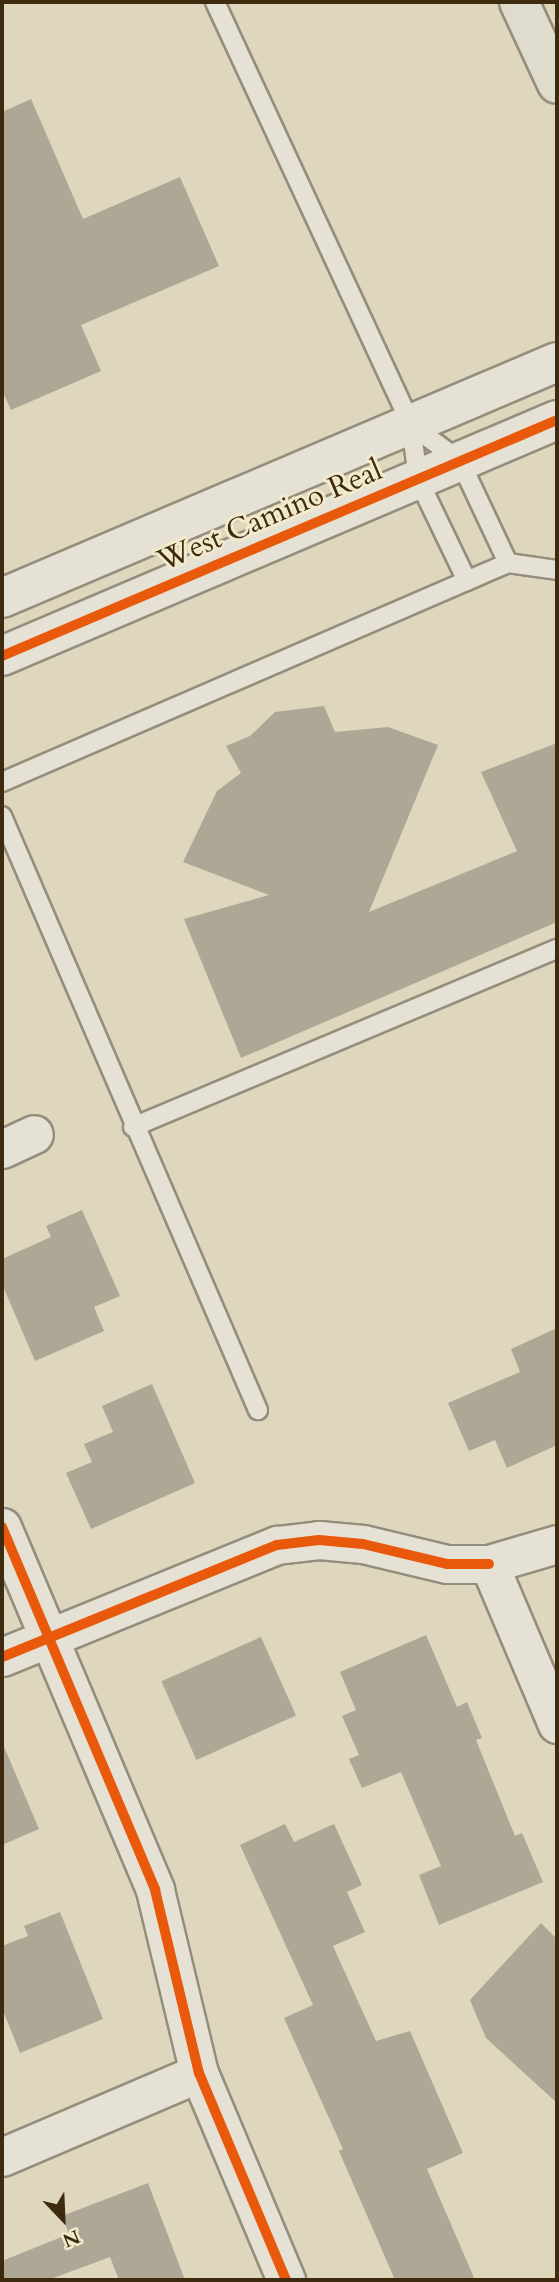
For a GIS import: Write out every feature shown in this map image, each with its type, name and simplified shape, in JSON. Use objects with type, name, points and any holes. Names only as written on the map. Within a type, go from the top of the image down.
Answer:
[{"type":"highway","points":[[519,2],[557,84]]},
{"type":"street","name":"West Camino Real","points":[[2,598],[557,362]]},
{"type":"street","name":"West Camino Real","points":[[2,656],[557,420]]},
{"type":"street","points":[[2,1527],[155,1890],[199,2073],[286,2280]]},
{"type":"street","points":[[2,1657],[277,1545],[319,1540],[363,1544],[447,1564],[489,1564],[557,1545]]},
{"type":"street","points":[[489,1564],[557,1724]]},
{"type":"street","points":[[2,2157],[199,2073]]},
{"type":"lane","points":[[215,2],[411,425],[418,479],[467,581]]},
{"type":"lane","points":[[411,425],[460,461],[508,563]]},
{"type":"lane","points":[[2,782],[508,563],[557,570]]},
{"type":"lane","points":[[2,816],[133,1127],[258,1410]]},
{"type":"lane","points":[[133,1127],[557,949]]},
{"type":"building","points":[[31,99],[83,219],[180,177],[219,266],[81,325],[101,371],[11,410],[2,390],[2,112]]},
{"type":"building","points":[[324,706],[335,732],[388,727],[438,745],[369,912],[517,851],[481,772],[557,743],[557,922],[241,1058],[184,919],[269,895],[183,862],[217,791],[241,773],[226,746],[250,736],[275,712]]},
{"type":"building","points":[[82,1210],[120,1296],[94,1307],[104,1331],[35,1361],[2,1284],[2,1259],[51,1237],[46,1226]]},
{"type":"building","points":[[557,1328],[557,1445],[507,1468],[495,1440],[469,1451],[448,1403],[520,1372],[511,1349]]},
{"type":"building","points":[[152,1384],[195,1483],[91,1529],[66,1473],[92,1462],[84,1444],[113,1432],[102,1406]]},
{"type":"building","points":[[426,1635],[457,1707],[467,1702],[482,1738],[476,1740],[515,1836],[522,1833],[543,1882],[439,1925],[419,1875],[441,1866],[401,1772],[362,1788],[349,1759],[359,1755],[342,1716],[356,1710],[340,1672]]},
{"type":"building","points":[[261,1637],[296,1716],[196,1760],[161,1681]]},
{"type":"building","points":[[2,1742],[39,1829],[2,1845]]},
{"type":"building","points":[[285,1824],[294,1842],[334,1824],[362,1885],[347,1892],[365,1932],[333,1946],[376,2041],[410,2031],[463,2153],[427,2169],[475,2280],[395,2280],[339,2151],[343,2149],[284,2018],[313,2005],[240,1845]]},
{"type":"building","points":[[60,1912],[103,2019],[20,2053],[2,2008],[2,1946],[28,1936],[24,1926]]},
{"type":"building","points":[[541,1923],[557,1939],[557,2103],[486,2038],[470,2000]]},
{"type":"building","points":[[148,2183],[185,2280],[119,2280],[110,2257],[48,2280],[2,2280],[2,2261],[69,2234],[62,2216]]},
{"type":"cycle path","points":[[2,656],[557,420]]},
{"type":"cycle path","points":[[2,1527],[155,1890],[199,2073],[286,2280]]},
{"type":"cycle path","points":[[2,1657],[277,1545],[319,1540],[363,1544],[447,1564],[489,1564]]}]
